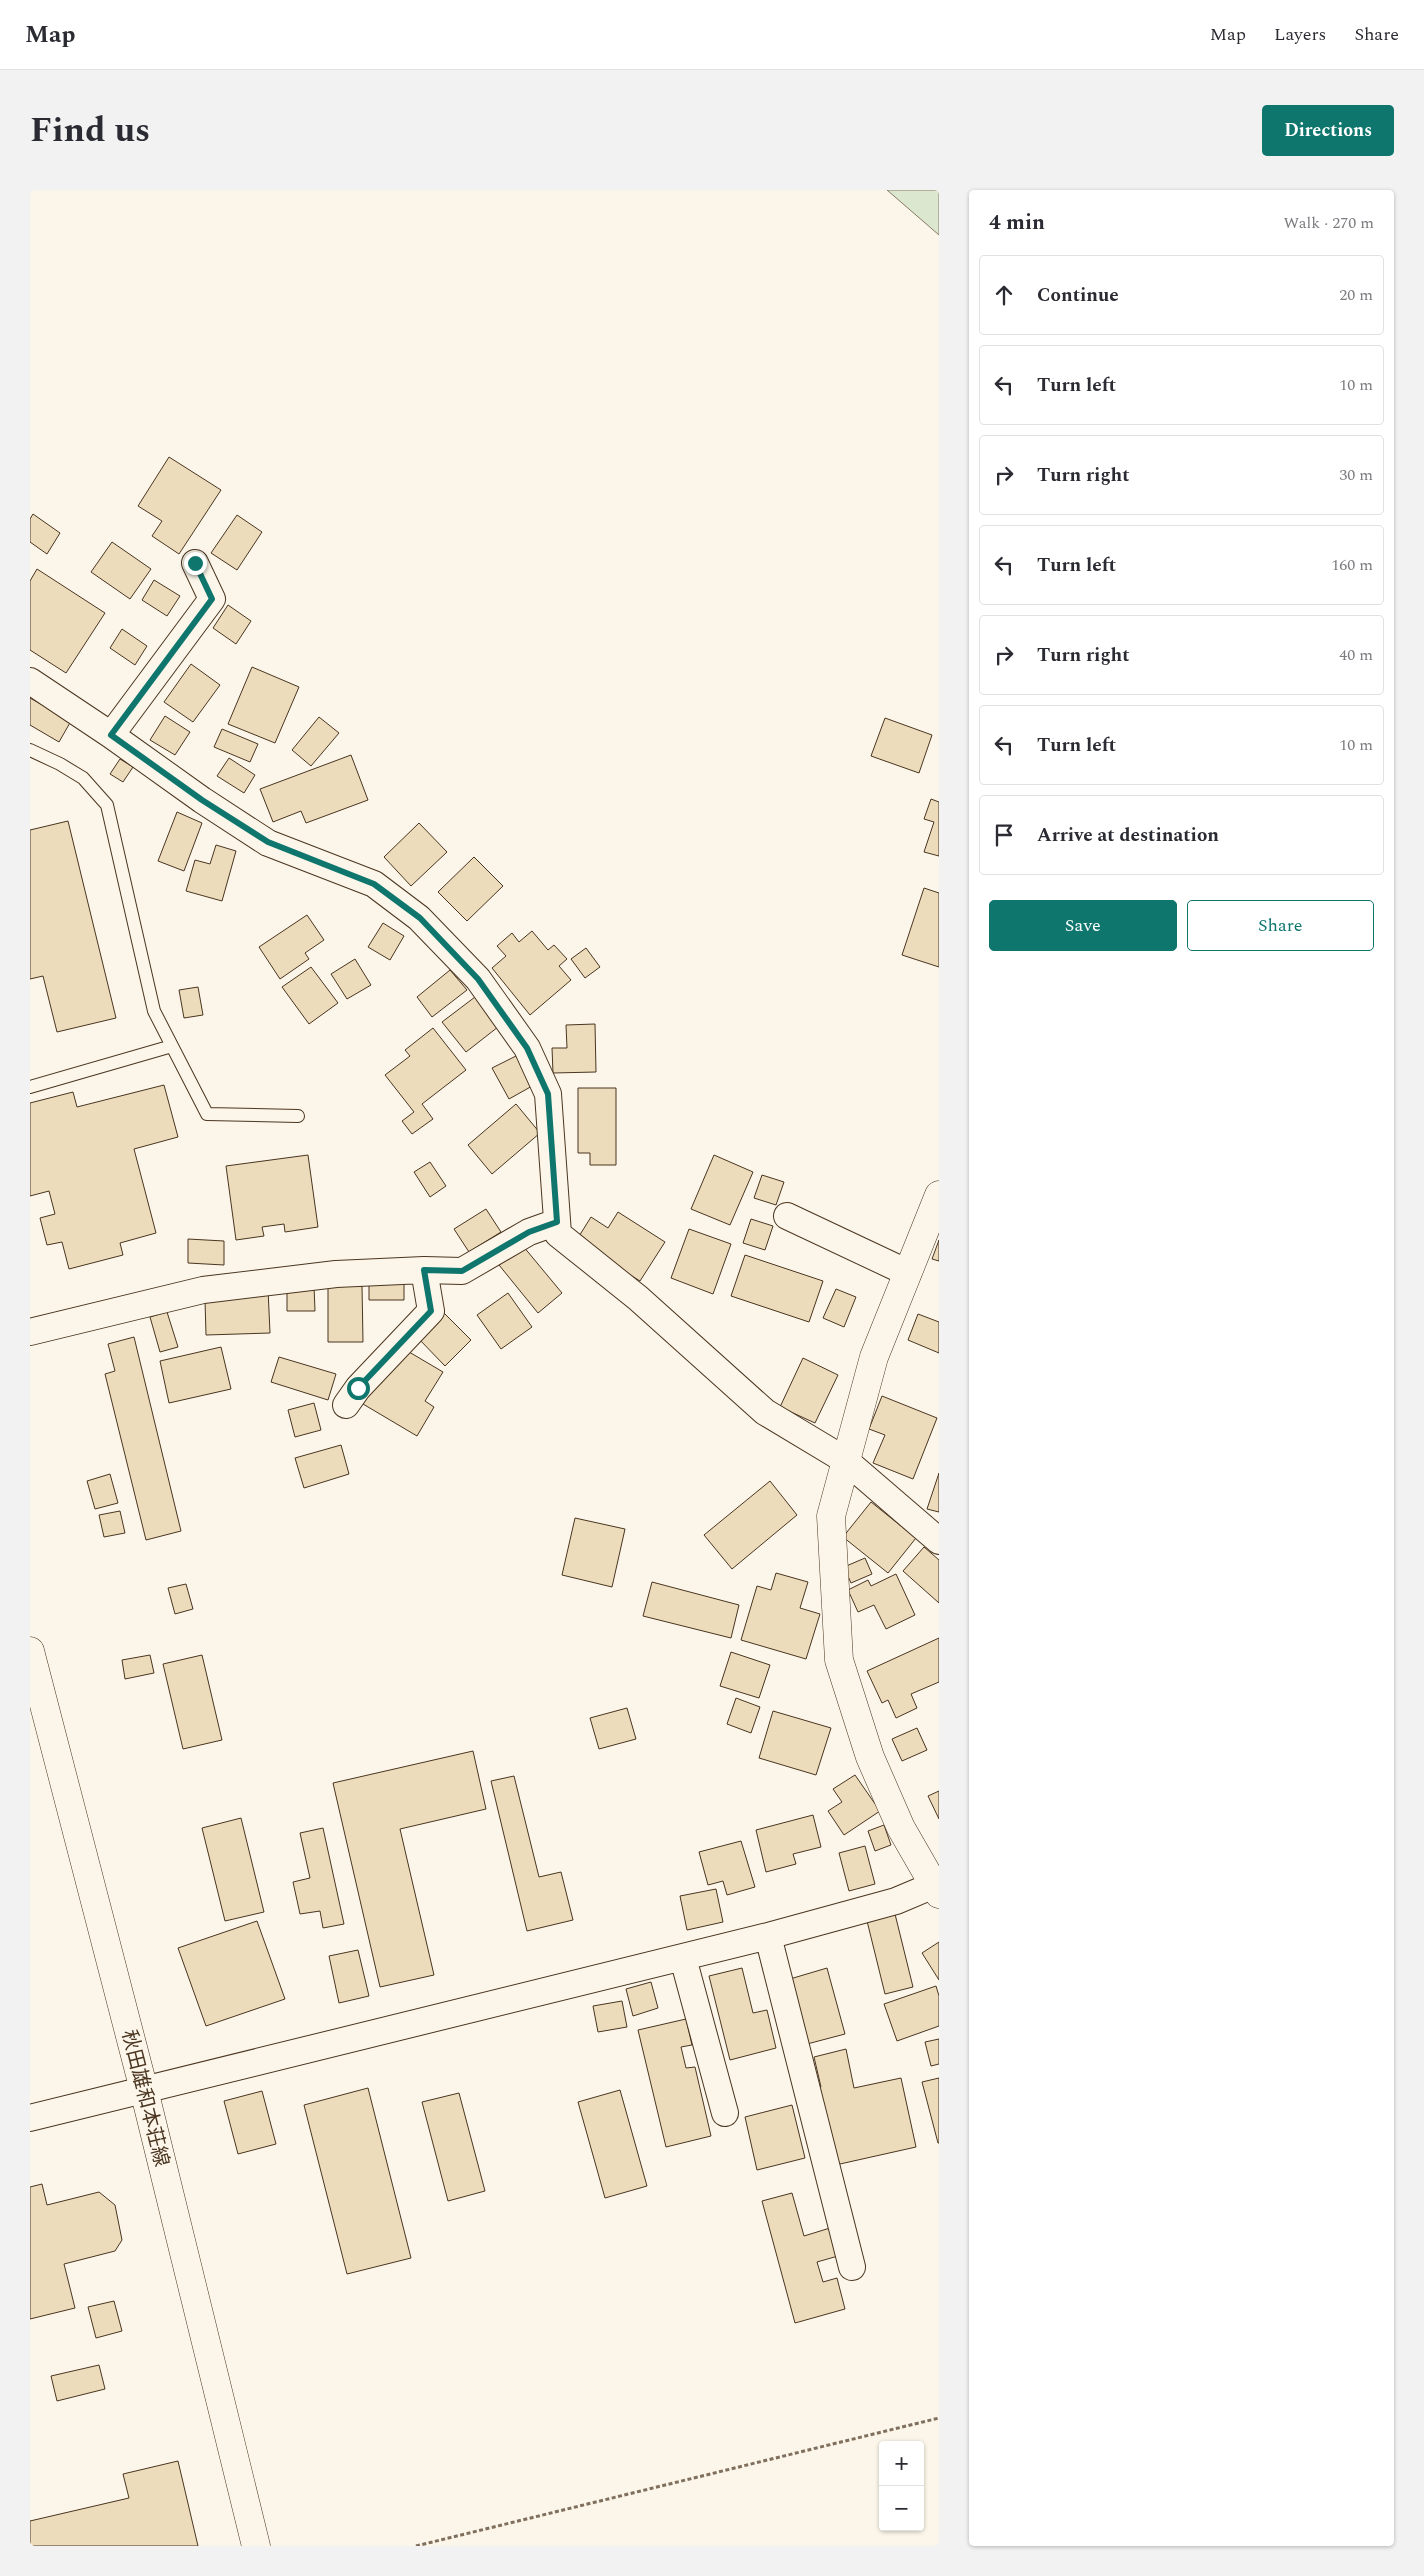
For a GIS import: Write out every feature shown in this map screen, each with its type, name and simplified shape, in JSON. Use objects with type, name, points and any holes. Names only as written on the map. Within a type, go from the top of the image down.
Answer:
[{"type":"main road","points":[[937,1890],[901,1828],[870,1757],[839,1660],[831,1516],[874,1357],[939,1195]]},
{"type":"main road","name":"秋田雄和本荘線","points":[[30,1651],[144,2090],[256,2546]]},
{"type":"street","points":[[111,735],[212,599],[195,563]]},
{"type":"street","points":[[30,681],[111,735],[202,800],[268,842],[374,884],[420,918],[478,979],[527,1048],[548,1094],[558,1234],[638,1298],[765,1412],[845,1460],[939,1541]]},
{"type":"street","points":[[787,1216],[908,1273]]},
{"type":"street","points":[[30,1332],[203,1290],[336,1274],[424,1270],[462,1271],[529,1232],[557,1222]]},
{"type":"street","points":[[346,1405],[358,1388],[431,1311],[424,1270]]},
{"type":"street","points":[[30,2118],[683,1958],[937,1890]]},
{"type":"street","points":[[768,1936],[852,2267]]},
{"type":"street","points":[[683,1958],[725,2113]]},
{"type":"lane","points":[[30,750],[60,764],[82,778],[107,805],[154,1011],[207,1114],[298,1116]]},
{"type":"lane","points":[[30,1087],[172,1046]]},
{"type":"path","points":[[416,2546],[939,2418]]},
{"type":"green space","points":[[887,190],[939,190],[939,235]]},
{"type":"building","points":[[169,457],[221,490],[179,554],[152,536],[162,521],[138,506]]},
{"type":"building","points":[[33,514],[60,533],[47,554],[30,542],[30,519]]},
{"type":"building","points":[[237,515],[262,532],[237,570],[211,553]]},
{"type":"building","points":[[112,542],[151,569],[130,599],[91,572]]},
{"type":"building","points":[[37,569],[105,613],[66,673],[30,650],[30,581]]},
{"type":"building","points":[[154,580],[180,596],[167,616],[142,600]]},
{"type":"building","points":[[228,605],[251,621],[236,644],[213,628]]},
{"type":"building","points":[[122,629],[147,646],[135,665],[110,648]]},
{"type":"building","points":[[191,664],[220,685],[193,722],[164,702]]},
{"type":"building","points":[[252,667],[299,687],[275,743],[228,724]]},
{"type":"building","points":[[30,698],[71,721],[59,742],[30,725]]},
{"type":"building","points":[[165,716],[190,732],[175,755],[150,740]]},
{"type":"building","points":[[319,717],[339,733],[311,766],[292,750]]},
{"type":"building","points":[[885,718],[932,735],[919,773],[871,756]]},
{"type":"building","points":[[222,729],[258,744],[250,762],[214,747]]},
{"type":"building","points":[[351,755],[368,800],[306,823],[301,811],[273,822],[260,789]]},
{"type":"building","points":[[229,758],[255,775],[244,793],[217,776]]},
{"type":"building","points":[[120,759],[133,767],[123,782],[110,774]]},
{"type":"building","points":[[931,799],[939,802],[939,856],[924,852],[934,822],[924,819]]},
{"type":"building","points":[[177,812],[202,823],[184,871],[158,861]]},
{"type":"building","points":[[68,821],[116,1018],[57,1032],[43,976],[30,979],[30,830]]},
{"type":"building","points":[[419,823],[447,852],[411,886],[384,857]]},
{"type":"building","points":[[216,845],[236,851],[222,901],[186,891],[195,860],[210,864]]},
{"type":"building","points":[[474,857],[503,886],[467,921],[438,892]]},
{"type":"building","points":[[924,888],[939,893],[939,967],[902,955]]},
{"type":"building","points":[[307,915],[324,940],[305,953],[309,959],[280,979],[259,947]]},
{"type":"building","points":[[383,923],[404,936],[390,960],[368,947]]},
{"type":"building","points":[[532,931],[548,950],[554,945],[567,959],[559,966],[571,980],[530,1015],[492,968],[506,956],[497,946],[512,933],[519,942]]},
{"type":"building","points":[[586,948],[600,967],[585,978],[571,959]]},
{"type":"building","points":[[355,959],[371,985],[347,999],[331,974]]},
{"type":"building","points":[[311,967],[338,1003],[309,1024],[282,987]]},
{"type":"building","points":[[450,970],[467,990],[432,1017],[417,997]]},
{"type":"building","points":[[198,987],[203,1015],[184,1018],[179,990]]},
{"type":"building","points":[[475,997],[498,1027],[466,1052],[442,1022]]},
{"type":"building","points":[[595,1024],[596,1072],[553,1073],[552,1048],[567,1048],[566,1025]]},
{"type":"building","points":[[433,1028],[466,1070],[422,1104],[433,1119],[412,1134],[402,1121],[414,1112],[385,1075],[410,1056],[405,1050]]},
{"type":"building","points":[[518,1055],[534,1085],[509,1099],[492,1068]]},
{"type":"building","points":[[164,1085],[178,1137],[134,1149],[156,1233],[120,1243],[123,1255],[69,1269],[62,1242],[47,1245],[40,1218],[55,1214],[49,1191],[30,1196],[30,1103],[73,1092],[77,1107]]},
{"type":"building","points":[[578,1088],[616,1088],[616,1165],[590,1165],[590,1153],[578,1153]]},
{"type":"building","points":[[516,1104],[540,1133],[492,1174],[468,1145]]},
{"type":"building","points":[[308,1155],[318,1227],[285,1232],[284,1224],[262,1227],[264,1236],[236,1240],[226,1166]]},
{"type":"building","points":[[714,1155],[753,1172],[730,1225],[691,1209]]},
{"type":"building","points":[[430,1162],[446,1186],[430,1197],[414,1172]]},
{"type":"building","points":[[762,1175],[784,1182],[776,1205],[754,1198]]},
{"type":"building","points":[[486,1209],[501,1232],[469,1252],[454,1229]]},
{"type":"building","points":[[618,1212],[665,1242],[640,1281],[576,1241],[591,1217],[608,1228]]},
{"type":"building","points":[[751,1219],[773,1226],[765,1250],[743,1243]]},
{"type":"building","points":[[689,1229],[731,1244],[713,1294],[671,1278]]},
{"type":"building","points":[[188,1239],[224,1241],[224,1265],[188,1263]]},
{"type":"building","points":[[939,1240],[939,1261],[932,1259]]},
{"type":"building","points":[[523,1246],[562,1293],[538,1313],[499,1265]]},
{"type":"building","points":[[745,1255],[823,1281],[809,1322],[731,1296]]},
{"type":"building","points":[[404,1280],[404,1300],[369,1300],[369,1281]]},
{"type":"building","points":[[314,1286],[315,1311],[287,1311],[287,1287]]},
{"type":"building","points":[[362,1286],[363,1342],[328,1342],[328,1287]]},
{"type":"building","points":[[268,1289],[270,1333],[206,1335],[205,1300]]},
{"type":"building","points":[[836,1289],[856,1297],[844,1327],[823,1318]]},
{"type":"building","points":[[508,1293],[532,1327],[501,1349],[477,1315]]},
{"type":"building","points":[[167,1312],[178,1347],[160,1352],[150,1317]]},
{"type":"building","points":[[443,1312],[471,1340],[445,1366],[417,1337]]},
{"type":"building","points":[[918,1314],[939,1322],[939,1353],[908,1340]]},
{"type":"building","points":[[134,1337],[181,1531],[146,1540],[105,1374],[115,1371],[108,1344]]},
{"type":"building","points":[[399,1346],[443,1372],[425,1401],[434,1407],[417,1436],[363,1404]]},
{"type":"building","points":[[221,1347],[231,1389],[169,1403],[160,1361]]},
{"type":"building","points":[[279,1357],[336,1374],[328,1400],[271,1382]]},
{"type":"building","points":[[803,1358],[838,1375],[815,1423],[780,1407]]},
{"type":"building","points":[[882,1396],[937,1418],[913,1479],[873,1463],[885,1435],[869,1429]]},
{"type":"building","points":[[314,1403],[321,1430],[295,1437],[288,1410]]},
{"type":"building","points":[[341,1445],[349,1474],[304,1488],[295,1458]]},
{"type":"building","points":[[939,1473],[939,1512],[927,1509]]},
{"type":"building","points":[[110,1474],[118,1503],[95,1509],[87,1481]]},
{"type":"building","points":[[770,1481],[797,1515],[732,1569],[704,1535]]},
{"type":"building","points":[[871,1502],[916,1538],[888,1573],[843,1537]]},
{"type":"building","points":[[120,1511],[125,1533],[104,1537],[99,1515]]},
{"type":"building","points":[[575,1518],[625,1529],[612,1587],[562,1575]]},
{"type":"building","points":[[924,1547],[939,1560],[939,1603],[903,1571]]},
{"type":"building","points":[[865,1558],[872,1574],[851,1583],[844,1567]]},
{"type":"building","points":[[776,1573],[808,1582],[800,1608],[820,1614],[806,1659],[741,1640],[757,1586],[771,1590]]},
{"type":"building","points":[[896,1574],[915,1615],[886,1629],[874,1605],[858,1612],[848,1590],[868,1580],[871,1586]]},
{"type":"building","points":[[652,1582],[739,1605],[731,1638],[643,1616]]},
{"type":"building","points":[[186,1584],[193,1609],[175,1614],[168,1588]]},
{"type":"building","points":[[939,1638],[939,1682],[911,1694],[917,1708],[896,1718],[888,1700],[882,1703],[867,1671]]},
{"type":"building","points":[[731,1652],[770,1665],[759,1698],[720,1686]]},
{"type":"building","points":[[150,1655],[154,1673],[125,1679],[122,1660]]},
{"type":"building","points":[[202,1655],[222,1740],[183,1749],[163,1664]]},
{"type":"building","points":[[736,1698],[760,1707],[751,1733],[727,1724]]},
{"type":"building","points":[[627,1708],[636,1739],[599,1749],[590,1718]]},
{"type":"building","points":[[773,1711],[831,1728],[816,1775],[759,1758]]},
{"type":"building","points":[[917,1728],[927,1750],[902,1761],[892,1739]]},
{"type":"building","points":[[473,1751],[486,1809],[400,1829],[434,1975],[380,1987],[333,1783]]},
{"type":"building","points":[[855,1775],[880,1811],[844,1835],[828,1811],[842,1802],[833,1789]]},
{"type":"building","points":[[514,1776],[539,1877],[561,1872],[573,1920],[527,1931],[491,1781]]},
{"type":"building","points":[[939,1791],[939,1819],[928,1796]]},
{"type":"building","points":[[813,1815],[821,1847],[793,1854],[796,1864],[766,1872],[756,1830]]},
{"type":"building","points":[[241,1818],[264,1912],[225,1921],[202,1828]]},
{"type":"building","points":[[884,1825],[891,1845],[875,1851],[868,1831]]},
{"type":"building","points":[[323,1828],[344,1924],[323,1928],[320,1911],[300,1914],[293,1882],[310,1878],[300,1833]]},
{"type":"building","points":[[741,1841],[755,1887],[727,1895],[723,1881],[708,1885],[699,1852]]},
{"type":"building","points":[[865,1846],[875,1884],[849,1891],[839,1853]]},
{"type":"building","points":[[716,1889],[723,1922],[687,1930],[680,1896]]},
{"type":"building","points":[[895,1914],[913,1987],[885,1994],[867,1921]]},
{"type":"building","points":[[257,1921],[285,1999],[206,2026],[178,1948]]},
{"type":"building","points":[[939,1942],[939,1980],[922,1953]]},
{"type":"building","points":[[358,1950],[369,1996],[339,2003],[329,1956]]},
{"type":"building","points":[[742,1968],[753,2013],[767,2010],[776,2048],[730,2060],[709,1976]]},
{"type":"building","points":[[827,1968],[845,2034],[807,2044],[790,1979]]},
{"type":"building","points":[[651,1982],[658,2008],[633,2016],[626,1989]]},
{"type":"building","points":[[936,1986],[939,1996],[939,2026],[897,2041],[884,2004]]},
{"type":"building","points":[[622,2001],[627,2027],[598,2032],[593,2006]]},
{"type":"building","points":[[686,2019],[692,2045],[681,2047],[686,2068],[695,2067],[711,2136],[666,2147],[638,2030]]},
{"type":"building","points":[[939,2039],[939,2064],[931,2066],[925,2042]]},
{"type":"building","points":[[846,2049],[854,2088],[901,2078],[916,2147],[831,2166],[814,2088],[821,2087],[814,2057]]},
{"type":"building","points":[[939,2078],[939,2143],[938,2143],[922,2082]]},
{"type":"building","points":[[368,2088],[411,2258],[347,2274],[304,2105]]},
{"type":"building","points":[[620,2090],[647,2186],[605,2198],[578,2102]]},
{"type":"building","points":[[262,2091],[276,2144],[238,2154],[224,2101]]},
{"type":"building","points":[[459,2093],[485,2191],[448,2201],[422,2102]]},
{"type":"building","points":[[792,2105],[805,2158],[757,2170],[745,2117]]},
{"type":"building","points":[[42,2184],[47,2205],[99,2192],[115,2205],[122,2240],[115,2251],[64,2264],[75,2308],[30,2319],[30,2187]]},
{"type":"building","points":[[792,2193],[804,2236],[830,2228],[838,2256],[817,2262],[823,2282],[837,2278],[845,2309],[795,2323],[762,2201]]},
{"type":"building","points":[[114,2301],[122,2331],[96,2338],[88,2307]]},
{"type":"building","points":[[99,2365],[105,2389],[57,2401],[51,2376]]},
{"type":"building","points":[[178,2461],[198,2546],[30,2546],[30,2521],[129,2498],[123,2474]]},
{"type":"route","points":[[195,563],[212,599],[111,735],[202,800],[268,842],[374,884],[420,918],[478,979],[527,1048],[548,1094],[557,1222],[529,1232],[462,1271],[424,1270],[431,1311],[358,1388]]}]
